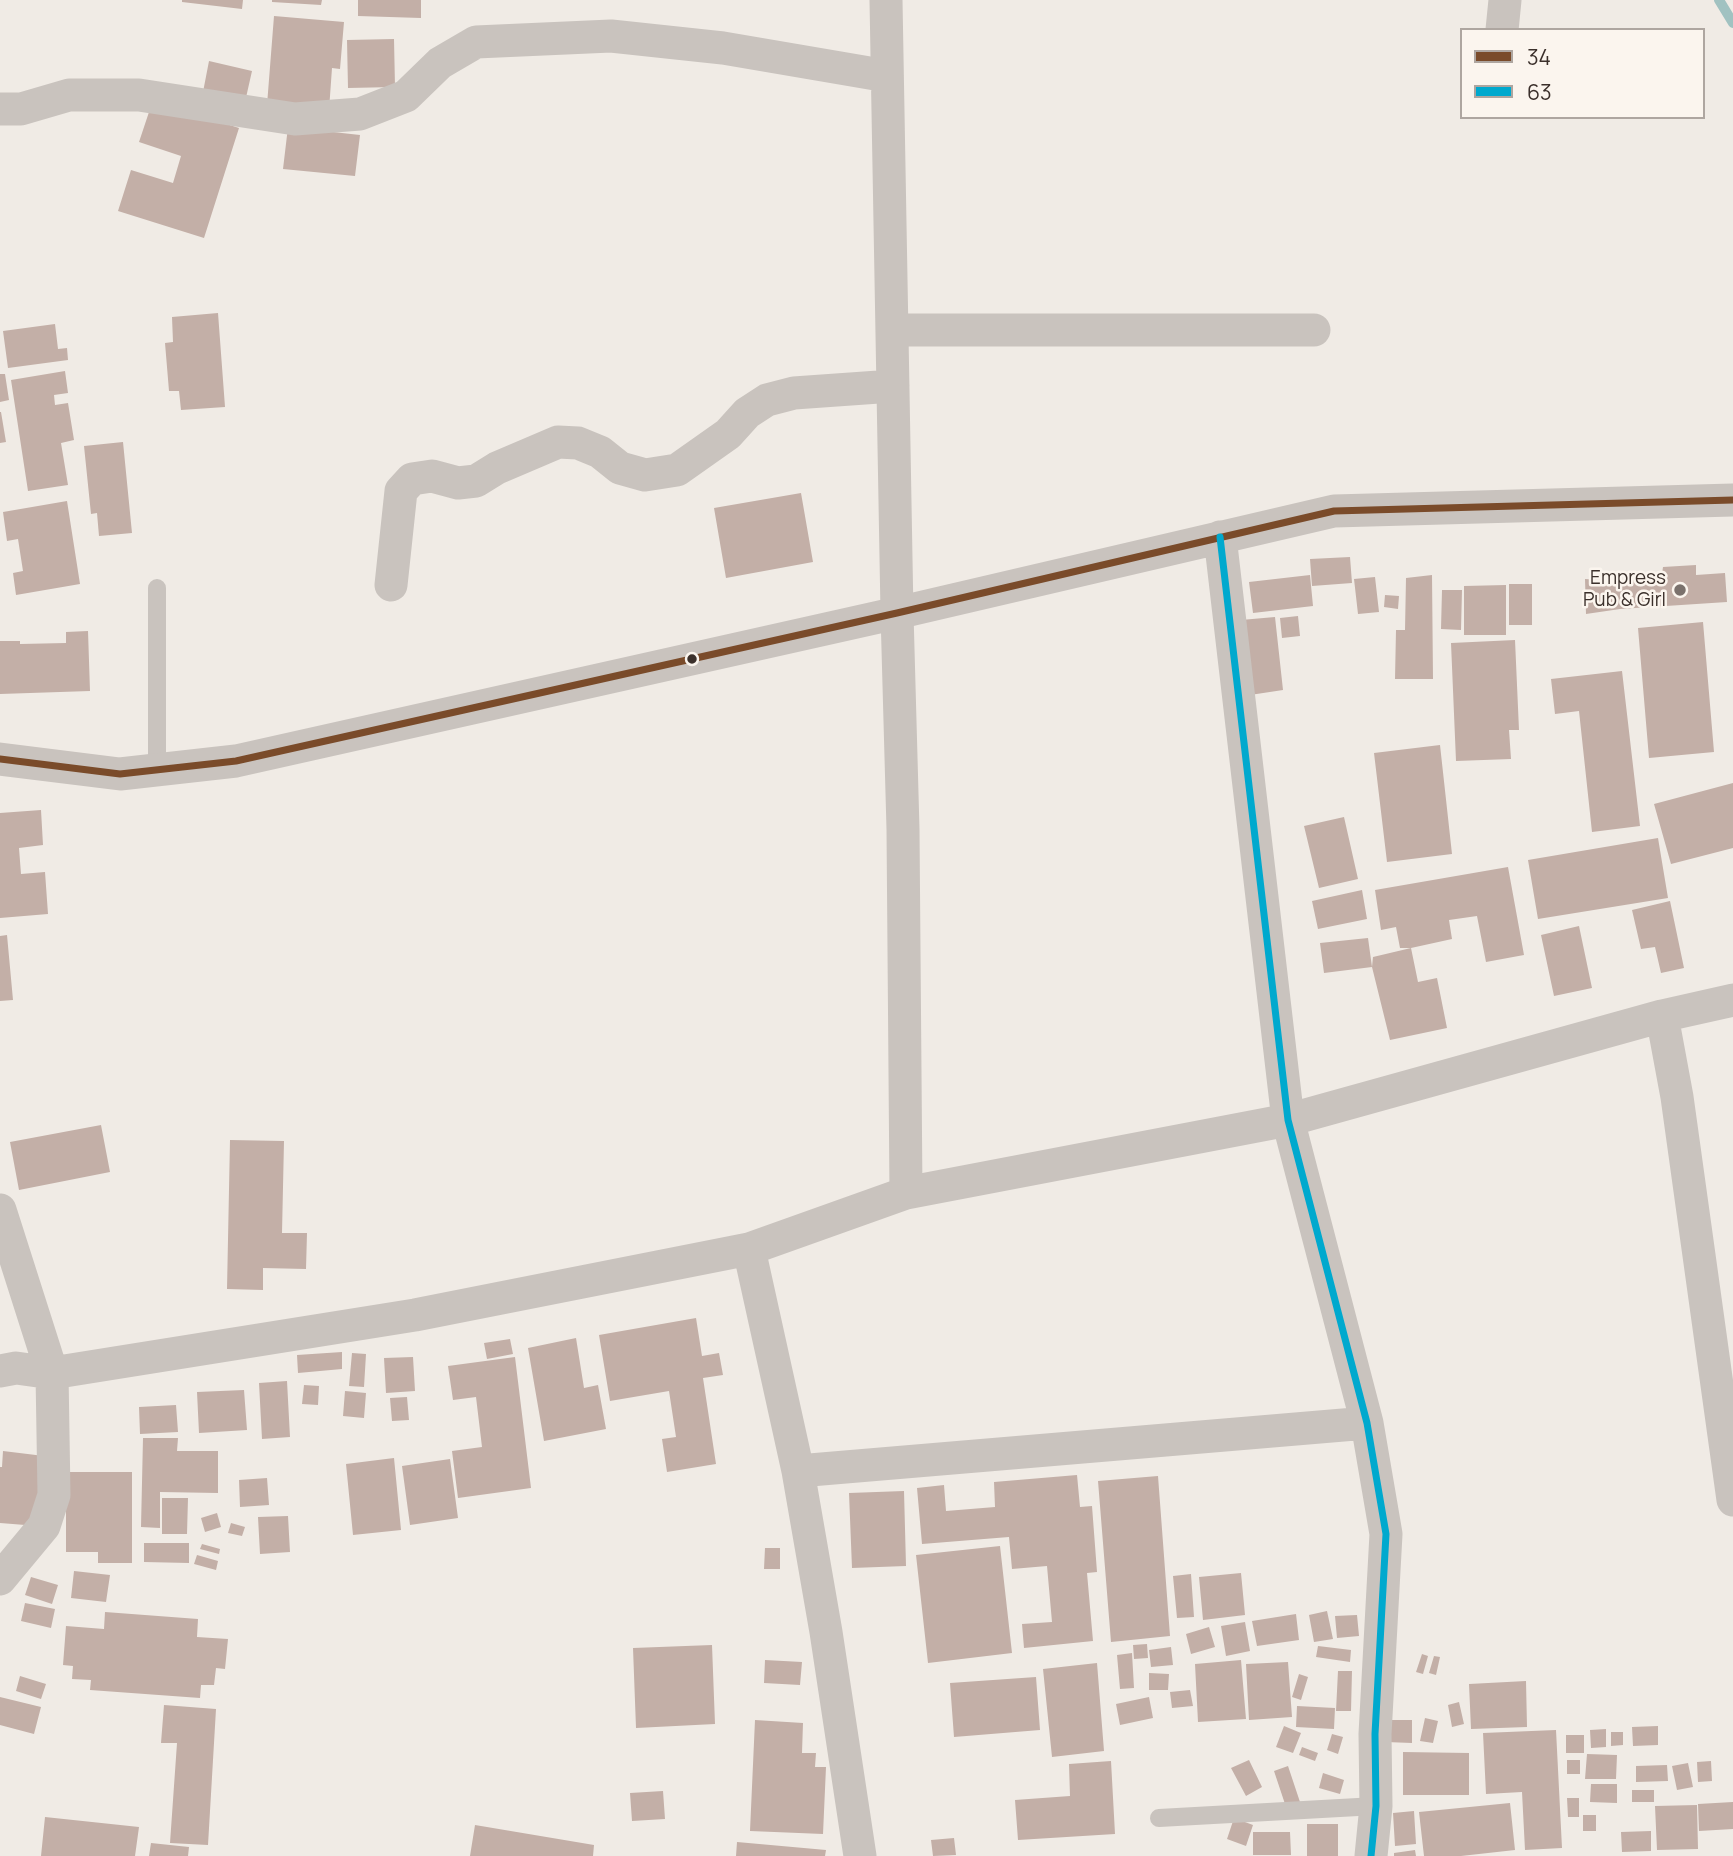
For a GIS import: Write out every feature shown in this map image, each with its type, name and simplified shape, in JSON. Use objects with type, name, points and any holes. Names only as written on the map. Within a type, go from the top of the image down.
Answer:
[{"type":"street","points":[[886,0],[903,829],[906,1193]]},
{"type":"street","points":[[1502,28],[1506,0]]},
{"type":"street","points":[[0,109],[22,109],[69,95],[139,95],[295,119],[360,114],[406,96],[440,63],[476,42],[611,36],[723,48],[887,76]]},
{"type":"street","points":[[892,330],[1314,330]]},
{"type":"street","points":[[391,585],[401,491],[412,479],[432,476],[458,483],[476,481],[496,468],[558,442],[578,443],[600,452],[620,468],[645,475],[677,470],[728,433],[747,413],[767,400],[794,393],[893,386]]},
{"type":"street","points":[[0,759],[120,774],[236,761],[897,613],[1334,511],[1733,500]]},
{"type":"street","points":[[1220,537],[1288,1120],[1367,1423],[1386,1534],[1375,1734],[1376,1806],[1371,1856]]},
{"type":"street","points":[[0,1371],[16,1368],[52,1373],[415,1315],[749,1249],[906,1193],[1288,1120],[1662,1016],[1733,1000]]},
{"type":"street","points":[[1662,1016],[1677,1097],[1733,1500]]},
{"type":"street","points":[[0,1210],[52,1373],[54,1495],[44,1526],[0,1579]]},
{"type":"street","points":[[749,1249],[798,1471],[860,1856]]},
{"type":"street","points":[[798,1471],[1367,1423]]},
{"type":"lane","points":[[157,588],[157,770]]},
{"type":"lane","points":[[1159,1818],[1376,1806]]},
{"type":"building","points":[[182,0],[243,0],[242,9]]},
{"type":"building","points":[[272,0],[322,0],[321,5]]},
{"type":"building","points":[[358,0],[421,0],[421,18],[358,16]]},
{"type":"building","points":[[274,16],[344,22],[340,69],[332,68],[329,110],[267,105]]},
{"type":"building","points":[[394,39],[395,87],[348,88],[347,40]]},
{"type":"building","points":[[209,61],[252,71],[245,102],[203,92]]},
{"type":"building","points":[[153,100],[239,128],[204,238],[118,211],[131,170],[173,183],[181,156],[139,142]]},
{"type":"building","points":[[288,127],[360,135],[355,176],[283,169]]},
{"type":"building","points":[[218,313],[225,407],[181,410],[179,391],[169,391],[165,343],[173,342],[172,317]]},
{"type":"building","points":[[55,324],[58,349],[67,348],[68,360],[8,368],[3,331]]},
{"type":"building","points":[[65,371],[68,393],[54,395],[55,405],[68,403],[74,440],[61,443],[68,485],[28,491],[11,380]]},
{"type":"building","points":[[0,374],[5,374],[9,400],[0,402]]},
{"type":"building","points":[[0,412],[6,442],[0,443]]},
{"type":"building","points":[[123,442],[132,533],[99,536],[97,513],[91,514],[84,446]]},
{"type":"building","points":[[801,493],[813,562],[726,578],[714,508]]},
{"type":"building","points":[[67,501],[80,584],[16,595],[13,573],[23,571],[18,539],[7,541],[3,512]]},
{"type":"building","points":[[1350,557],[1352,583],[1312,586],[1310,559]]},
{"type":"building","points":[[1696,565],[1696,575],[1725,573],[1727,602],[1586,614],[1585,579],[1635,580],[1641,575],[1662,574],[1663,567]]},
{"type":"building","points":[[1310,575],[1313,606],[1253,613],[1249,582]]},
{"type":"building","points":[[1432,575],[1433,679],[1395,679],[1396,630],[1405,630],[1406,578]]},
{"type":"building","points":[[1375,577],[1379,612],[1358,614],[1354,579]]},
{"type":"building","points":[[1509,584],[1532,584],[1532,625],[1509,625]]},
{"type":"building","points":[[1506,585],[1506,635],[1464,635],[1464,586]]},
{"type":"building","points":[[1442,590],[1462,590],[1461,630],[1441,629]]},
{"type":"building","points":[[1385,595],[1399,596],[1398,609],[1384,607]]},
{"type":"building","points":[[1298,616],[1300,636],[1282,638],[1280,618]]},
{"type":"building","points":[[1275,617],[1283,690],[1250,695],[1241,620]]},
{"type":"building","points":[[1703,622],[1714,752],[1649,758],[1638,628]]},
{"type":"building","points":[[88,631],[90,691],[0,694],[0,641],[20,641],[20,644],[66,643],[66,632]]},
{"type":"building","points":[[1515,640],[1519,730],[1509,730],[1511,759],[1456,761],[1451,643]]},
{"type":"building","points":[[1622,671],[1640,826],[1592,832],[1579,711],[1555,714],[1551,679]]},
{"type":"building","points":[[1440,745],[1452,854],[1387,862],[1374,753]]},
{"type":"building","points":[[1733,783],[1733,848],[1671,864],[1654,804]]},
{"type":"building","points":[[41,810],[43,845],[19,848],[21,874],[45,872],[48,914],[0,918],[0,813]]},
{"type":"building","points":[[1344,817],[1358,879],[1319,888],[1304,826]]},
{"type":"building","points":[[1658,838],[1668,898],[1538,919],[1528,860]]},
{"type":"building","points":[[1508,867],[1524,955],[1486,962],[1477,916],[1449,920],[1452,939],[1411,948],[1400,948],[1396,927],[1381,930],[1375,890]]},
{"type":"building","points":[[1362,890],[1367,919],[1318,929],[1312,901]]},
{"type":"building","points":[[1670,901],[1684,968],[1661,973],[1655,947],[1641,949],[1632,910]]},
{"type":"building","points":[[1579,926],[1592,988],[1554,996],[1541,935]]},
{"type":"building","points":[[7,935],[13,1000],[0,1001],[0,936]]},
{"type":"building","points":[[1368,938],[1372,967],[1324,973],[1320,943]]},
{"type":"building","points":[[1411,948],[1418,982],[1437,978],[1447,1028],[1390,1040],[1372,967],[1373,957]]},
{"type":"building","points":[[101,1125],[110,1172],[19,1190],[10,1142]]},
{"type":"building","points":[[230,1140],[284,1141],[282,1233],[307,1233],[306,1269],[263,1268],[263,1290],[227,1289]]},
{"type":"building","points":[[696,1318],[702,1356],[719,1353],[723,1375],[703,1378],[716,1464],[667,1472],[662,1439],[676,1437],[669,1391],[610,1401],[599,1335]]},
{"type":"building","points":[[576,1338],[584,1388],[598,1385],[606,1429],[544,1441],[528,1348]]},
{"type":"building","points":[[510,1339],[513,1354],[487,1359],[484,1343]]},
{"type":"building","points":[[342,1352],[342,1369],[298,1373],[297,1355]]},
{"type":"building","points":[[352,1353],[366,1354],[364,1387],[349,1386]]},
{"type":"building","points":[[413,1357],[415,1391],[386,1393],[384,1358]]},
{"type":"building","points":[[515,1357],[531,1488],[458,1498],[452,1451],[482,1447],[476,1397],[453,1400],[448,1366]]},
{"type":"building","points":[[287,1381],[290,1437],[262,1439],[259,1383]]},
{"type":"building","points":[[304,1385],[319,1386],[318,1405],[302,1404]]},
{"type":"building","points":[[244,1390],[247,1430],[199,1433],[197,1392]]},
{"type":"building","points":[[345,1391],[366,1393],[364,1418],[343,1416]]},
{"type":"building","points":[[407,1397],[409,1420],[392,1421],[390,1398]]},
{"type":"building","points":[[176,1405],[178,1432],[140,1434],[139,1407]]},
{"type":"building","points":[[143,1438],[178,1438],[177,1451],[218,1451],[218,1493],[160,1492],[160,1528],[141,1527]]},
{"type":"building","points":[[3,1451],[44,1456],[38,1526],[0,1523],[0,1467]]},
{"type":"building","points":[[394,1458],[401,1530],[353,1535],[346,1464]]},
{"type":"building","points":[[450,1459],[458,1518],[410,1525],[402,1466]]},
{"type":"building","points":[[66,1472],[132,1472],[132,1563],[98,1563],[98,1552],[66,1552]]},
{"type":"building","points":[[1077,1475],[1080,1507],[1092,1506],[1097,1572],[1087,1573],[1093,1641],[1024,1648],[1022,1624],[1052,1622],[1047,1566],[1012,1569],[1009,1537],[922,1544],[917,1488],[944,1485],[946,1511],[995,1507],[994,1482]]},
{"type":"building","points":[[1158,1476],[1170,1636],[1111,1642],[1098,1481]]},
{"type":"building","points":[[267,1478],[269,1505],[240,1507],[239,1480]]},
{"type":"building","points":[[904,1491],[906,1566],[852,1568],[849,1493]]},
{"type":"building","points":[[162,1498],[188,1498],[187,1534],[162,1534]]},
{"type":"building","points":[[217,1513],[221,1527],[205,1532],[201,1518]]},
{"type":"building","points":[[288,1516],[290,1552],[260,1554],[258,1517]]},
{"type":"building","points":[[231,1523],[245,1527],[242,1536],[228,1533]]},
{"type":"building","points":[[144,1543],[189,1543],[189,1563],[144,1562]]},
{"type":"building","points":[[202,1544],[220,1549],[219,1554],[200,1549]]},
{"type":"building","points":[[1000,1546],[1012,1653],[928,1663],[916,1555]]},
{"type":"building","points":[[765,1548],[780,1548],[780,1569],[764,1569]]},
{"type":"building","points":[[197,1555],[218,1561],[216,1570],[194,1564]]},
{"type":"building","points":[[74,1571],[110,1575],[106,1602],[71,1598]]},
{"type":"building","points":[[1241,1573],[1245,1615],[1203,1620],[1199,1577]]},
{"type":"building","points":[[1191,1574],[1194,1617],[1177,1618],[1173,1576]]},
{"type":"building","points":[[31,1577],[58,1585],[52,1604],[25,1595]]},
{"type":"building","points":[[25,1603],[55,1609],[51,1628],[21,1621]]},
{"type":"building","points":[[1327,1611],[1333,1639],[1314,1642],[1309,1615]]},
{"type":"building","points":[[105,1612],[198,1619],[197,1637],[228,1639],[225,1669],[216,1668],[214,1685],[201,1685],[200,1698],[90,1690],[91,1680],[72,1679],[73,1666],[63,1665],[66,1626],[104,1629]]},
{"type":"building","points":[[1296,1614],[1299,1640],[1257,1646],[1252,1621]]},
{"type":"building","points":[[1357,1615],[1359,1636],[1337,1638],[1335,1616]]},
{"type":"building","points":[[1245,1622],[1250,1651],[1226,1656],[1221,1626]]},
{"type":"building","points":[[1209,1627],[1215,1647],[1191,1654],[1186,1634]]},
{"type":"building","points":[[1147,1644],[1148,1658],[1134,1659],[1133,1645]]},
{"type":"building","points":[[712,1645],[715,1724],[636,1728],[633,1648]]},
{"type":"building","points":[[1318,1646],[1351,1650],[1350,1662],[1316,1657]]},
{"type":"building","points":[[1171,1647],[1173,1665],[1151,1667],[1149,1650]]},
{"type":"building","points":[[1132,1653],[1134,1688],[1120,1689],[1117,1655]]},
{"type":"building","points":[[1422,1654],[1428,1656],[1423,1674],[1416,1672]]},
{"type":"building","points":[[1434,1656],[1440,1657],[1436,1675],[1429,1673]]},
{"type":"building","points":[[765,1660],[802,1662],[800,1685],[764,1683]]},
{"type":"building","points":[[1241,1660],[1246,1719],[1198,1722],[1195,1664]]},
{"type":"building","points":[[1288,1662],[1292,1717],[1249,1720],[1246,1664]]},
{"type":"building","points":[[1097,1663],[1104,1751],[1052,1757],[1043,1669]]},
{"type":"building","points":[[1338,1671],[1352,1671],[1351,1711],[1336,1711]]},
{"type":"building","points":[[1149,1673],[1169,1674],[1168,1690],[1149,1690]]},
{"type":"building","points":[[1299,1674],[1308,1677],[1301,1700],[1292,1697]]},
{"type":"building","points":[[20,1676],[46,1684],[41,1699],[16,1691]]},
{"type":"building","points":[[1036,1677],[1040,1730],[954,1737],[950,1683]]},
{"type":"building","points":[[1526,1681],[1527,1727],[1471,1729],[1469,1684]]},
{"type":"building","points":[[1190,1690],[1193,1706],[1172,1708],[1170,1692]]},
{"type":"building","points":[[0,1697],[41,1707],[34,1734],[0,1725]]},
{"type":"building","points":[[1149,1697],[1153,1718],[1120,1725],[1116,1704]]},
{"type":"building","points":[[1459,1702],[1464,1724],[1452,1727],[1448,1705]]},
{"type":"building","points":[[164,1705],[216,1709],[208,1845],[170,1843],[177,1743],[161,1743]]},
{"type":"building","points":[[1297,1706],[1335,1708],[1334,1729],[1296,1727]]},
{"type":"building","points":[[1425,1718],[1438,1721],[1433,1743],[1420,1741]]},
{"type":"building","points":[[755,1720],[803,1723],[802,1753],[816,1753],[815,1767],[826,1767],[823,1834],[750,1831]]},
{"type":"building","points":[[1387,1720],[1412,1720],[1412,1743],[1386,1742]]},
{"type":"building","points":[[1284,1726],[1301,1733],[1293,1753],[1276,1747]]},
{"type":"building","points":[[1658,1726],[1658,1745],[1633,1746],[1632,1727]]},
{"type":"building","points":[[1606,1729],[1606,1747],[1591,1748],[1590,1730]]},
{"type":"building","points":[[1556,1730],[1562,1848],[1525,1850],[1522,1792],[1486,1794],[1483,1733]]},
{"type":"building","points":[[1611,1732],[1623,1732],[1623,1745],[1611,1746]]},
{"type":"building","points":[[1332,1734],[1343,1737],[1338,1754],[1327,1750]]},
{"type":"building","points":[[1566,1735],[1584,1735],[1584,1753],[1566,1753]]},
{"type":"building","points":[[1302,1747],[1318,1753],[1315,1761],[1299,1755]]},
{"type":"building","points":[[1403,1752],[1469,1753],[1469,1795],[1403,1795]]},
{"type":"building","points":[[1587,1754],[1617,1755],[1616,1779],[1585,1779]]},
{"type":"building","points":[[1249,1760],[1262,1787],[1246,1796],[1231,1768]]},
{"type":"building","points":[[1567,1760],[1580,1760],[1580,1774],[1567,1774]]},
{"type":"building","points":[[1111,1761],[1115,1834],[1018,1840],[1015,1800],[1070,1796],[1069,1764]]},
{"type":"building","points":[[1711,1761],[1712,1781],[1698,1782],[1697,1762]]},
{"type":"building","points":[[1688,1763],[1693,1787],[1677,1790],[1672,1766]]},
{"type":"building","points":[[1667,1765],[1668,1781],[1636,1782],[1636,1766]]},
{"type":"building","points":[[1288,1766],[1301,1805],[1287,1810],[1274,1771]]},
{"type":"building","points":[[1323,1773],[1344,1780],[1340,1794],[1319,1788]]},
{"type":"building","points":[[1591,1784],[1617,1784],[1617,1803],[1590,1802]]},
{"type":"building","points":[[1632,1790],[1654,1790],[1654,1802],[1632,1802]]},
{"type":"building","points":[[663,1791],[665,1819],[632,1821],[630,1793]]},
{"type":"building","points":[[1567,1798],[1579,1798],[1579,1817],[1568,1817]]},
{"type":"building","points":[[1733,1802],[1733,1829],[1699,1831],[1698,1804]]},
{"type":"building","points":[[1510,1803],[1515,1850],[1461,1856],[1424,1856],[1419,1812]]},
{"type":"building","points":[[1697,1805],[1698,1849],[1657,1850],[1655,1806]]},
{"type":"building","points":[[1414,1811],[1416,1844],[1395,1846],[1393,1813]]},
{"type":"building","points":[[1583,1815],[1596,1815],[1596,1831],[1583,1831]]},
{"type":"building","points":[[45,1817],[139,1827],[135,1856],[41,1856]]},
{"type":"building","points":[[1234,1818],[1253,1825],[1246,1846],[1227,1839]]},
{"type":"building","points":[[1307,1824],[1338,1824],[1338,1856],[1307,1856]]},
{"type":"building","points":[[475,1825],[594,1845],[593,1856],[470,1856]]},
{"type":"building","points":[[1651,1831],[1651,1851],[1622,1852],[1621,1832]]},
{"type":"building","points":[[1253,1832],[1290,1832],[1291,1855],[1253,1855]]},
{"type":"building","points":[[954,1838],[956,1855],[933,1856],[931,1840]]},
{"type":"building","points":[[737,1842],[826,1850],[825,1856],[736,1856]]},
{"type":"building","points":[[151,1843],[189,1847],[188,1856],[149,1856]]},
{"type":"building","points":[[1415,1850],[1416,1856],[1394,1856],[1394,1853]]},
{"type":"waterway","points":[[1719,0],[1733,23]]},
{"type":"transit line","name":"34","points":[[0,759],[120,774],[236,761],[897,613],[1334,511],[1733,500]]},
{"type":"transit line","name":"63","points":[[1220,537],[1288,1120],[1367,1423],[1386,1534],[1375,1734],[1376,1806],[1371,1856]]},
{"type":"place","name":"Empress Pub & Girl","points":[[1680,590]]}]
